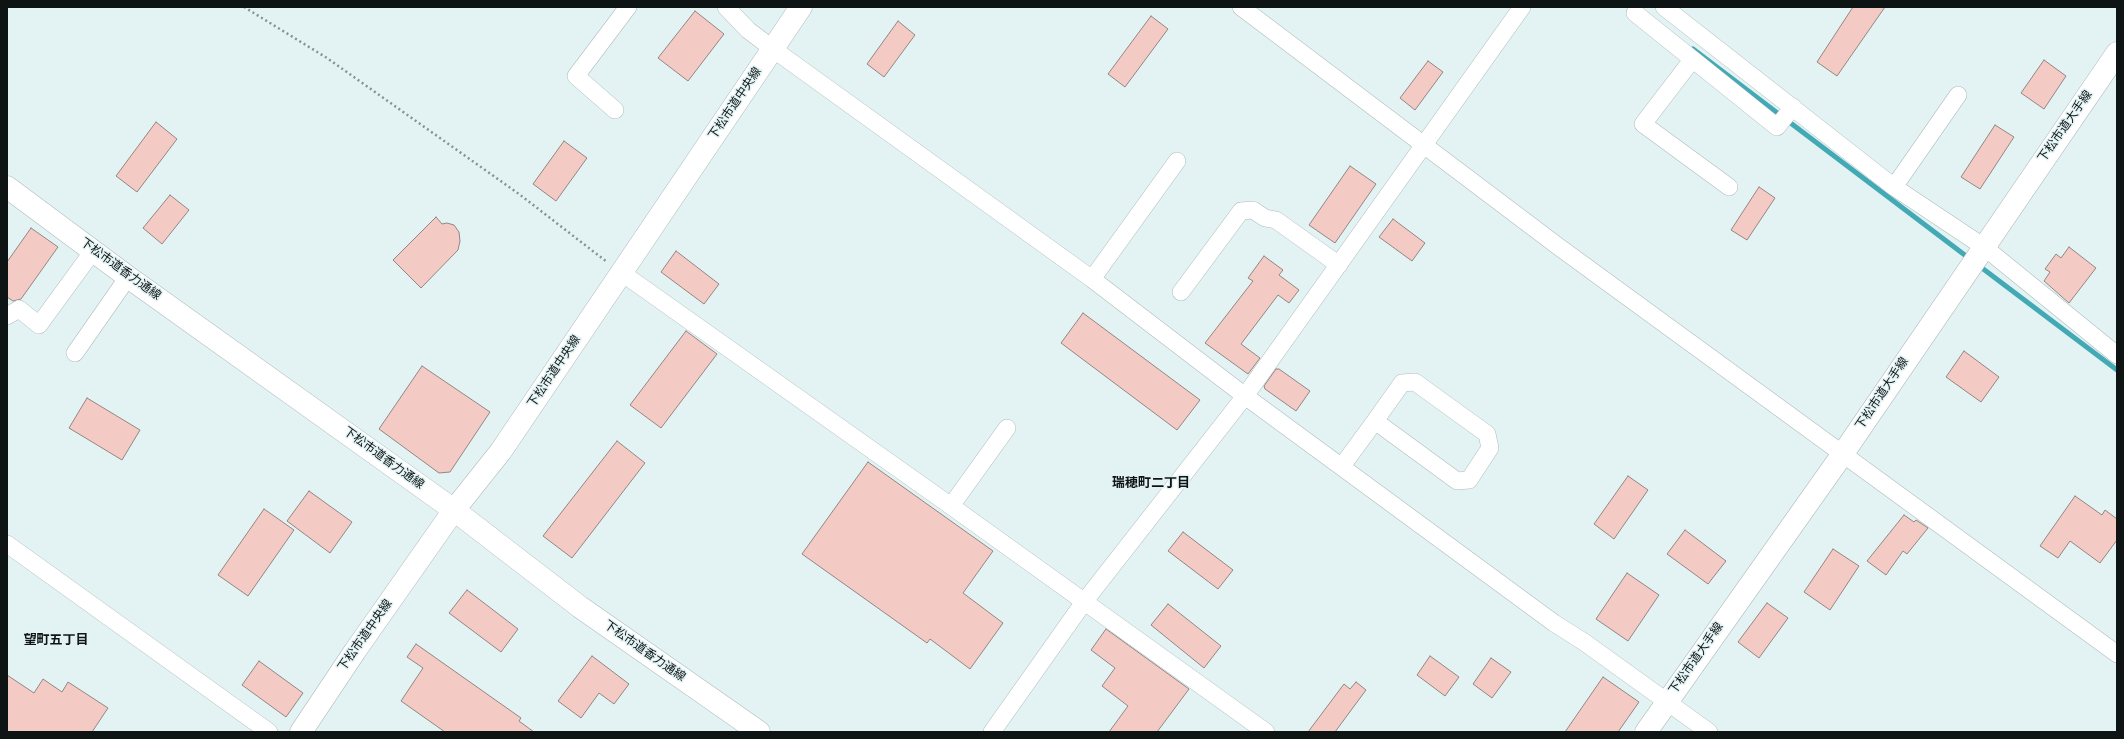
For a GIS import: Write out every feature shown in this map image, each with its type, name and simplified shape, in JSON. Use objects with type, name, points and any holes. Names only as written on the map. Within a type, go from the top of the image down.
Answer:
[{"type":"street","points":[[615,110],[576,76],[628,7]]},
{"type":"street","points":[[726,7],[748,30],[773,50],[1092,279],[1245,396],[1554,623],[1584,642],[1709,732]]},
{"type":"street","name":"下松市道中央線","points":[[301,732],[355,651],[454,510],[501,452],[801,7]]},
{"type":"street","points":[[1241,7],[1423,146],[1842,455],[2117,654]]},
{"type":"street","points":[[992,732],[1084,602],[1245,396],[1522,7]]},
{"type":"street","points":[[1664,7],[1894,187],[1984,247],[2117,355]]},
{"type":"street","points":[[1634,13],[1777,127],[1793,107]]},
{"type":"street","name":"下松市道大手線","points":[[1646,732],[1842,455],[2117,54]]},
{"type":"street","points":[[1692,60],[1643,124],[1729,187]]},
{"type":"street","points":[[1894,187],[1958,95]]},
{"type":"street","points":[[1092,279],[1177,161]]},
{"type":"street","name":"下松市道香力通線","points":[[7,187],[93,251],[454,510],[580,606],[759,732]]},
{"type":"street","points":[[1181,292],[1241,211],[1253,210],[1265,218],[1276,220],[1339,264]]},
{"type":"street","points":[[7,316],[19,309],[39,325],[93,251]]},
{"type":"street","points":[[622,273],[952,506],[1266,732]]},
{"type":"street","points":[[75,354],[128,276]]},
{"type":"street","points":[[1342,466],[1402,383],[1415,382],[1486,434],[1490,448],[1469,480],[1457,481],[1375,421]]},
{"type":"street","points":[[952,506],[1007,428]]},
{"type":"street","points":[[7,544],[269,732]]},
{"type":"path","points":[[244,7],[327,58],[519,194],[622,273]]},
{"type":"building","points":[[1853,7],[1885,7],[1837,76],[1817,62]]},
{"type":"building","points":[[695,11],[724,34],[688,81],[658,58]]},
{"type":"building","points":[[1151,16],[1168,29],[1125,87],[1108,74]]},
{"type":"building","points":[[898,21],[915,35],[884,77],[867,64]]},
{"type":"building","points":[[2044,60],[2066,76],[2044,109],[2021,93]]},
{"type":"building","points":[[1428,61],[1443,72],[1415,110],[1400,98]]},
{"type":"building","points":[[156,122],[177,139],[137,192],[116,176]]},
{"type":"building","points":[[1995,125],[2014,137],[1980,189],[1961,177]]},
{"type":"building","points":[[564,141],[587,158],[556,201],[533,184]]},
{"type":"building","points":[[1350,166],[1376,184],[1335,243],[1309,225]]},
{"type":"building","points":[[1759,187],[1775,198],[1747,240],[1731,230]]},
{"type":"building","points":[[170,195],[189,210],[162,244],[143,228]]},
{"type":"building","points":[[436,217],[442,224],[447,223],[454,225],[459,232],[460,241],[458,250],[421,288],[393,260]]},
{"type":"building","points":[[1393,219],[1425,243],[1412,261],[1379,237]]},
{"type":"building","points":[[31,228],[58,247],[21,299],[13,301],[7,297],[7,262]]},
{"type":"building","points":[[2069,247],[2096,268],[2069,303],[2044,281],[2050,272],[2045,269],[2056,254],[2061,258]]},
{"type":"building","points":[[676,251],[719,284],[704,304],[661,272]]},
{"type":"building","points":[[1264,256],[1283,270],[1279,275],[1299,290],[1289,303],[1278,295],[1241,344],[1260,358],[1248,374],[1205,343],[1253,281],[1248,278]]},
{"type":"building","points":[[1083,313],[1200,400],[1177,430],[1061,343]]},
{"type":"building","points":[[686,331],[717,354],[661,428],[630,405]]},
{"type":"building","points":[[1964,351],[1999,377],[1981,402],[1946,377]]},
{"type":"building","points":[[422,366],[490,412],[450,472],[439,473],[379,429]]},
{"type":"building","points":[[1276,369],[1279,369],[1310,391],[1296,411],[1265,389],[1264,386]]},
{"type":"building","points":[[87,398],[140,430],[122,460],[69,428]]},
{"type":"building","points":[[617,441],[645,463],[572,558],[543,536]]},
{"type":"building","points":[[868,462],[993,551],[963,593],[1003,623],[970,669],[930,639],[927,643],[802,554]]},
{"type":"building","points":[[1628,476],[1648,490],[1614,539],[1594,524]]},
{"type":"building","points":[[309,491],[352,522],[330,553],[287,521]]},
{"type":"building","points":[[2075,496],[2102,515],[2105,510],[2117,519],[2117,540],[2100,563],[2070,541],[2058,558],[2040,546]]},
{"type":"building","points":[[264,509],[294,530],[248,596],[218,575]]},
{"type":"building","points":[[1904,515],[1914,522],[1916,520],[1928,528],[1907,554],[1903,551],[1886,575],[1867,561]]},
{"type":"building","points":[[1685,530],[1726,561],[1708,584],[1667,554]]},
{"type":"building","points":[[1183,532],[1233,570],[1218,589],[1168,551]]},
{"type":"building","points":[[1833,549],[1859,566],[1830,610],[1804,592]]},
{"type":"building","points":[[1627,573],[1659,595],[1628,641],[1596,619]]},
{"type":"building","points":[[467,590],[518,629],[501,652],[449,613]]},
{"type":"building","points":[[1767,603],[1788,618],[1759,658],[1738,642]]},
{"type":"building","points":[[1168,604],[1221,646],[1204,668],[1151,625]]},
{"type":"building","points":[[1106,629],[1189,689],[1157,732],[1109,732],[1128,706],[1102,686],[1115,668],[1091,650]]},
{"type":"building","points":[[416,644],[521,718],[519,721],[534,732],[445,732],[401,701],[423,668],[407,657]]},
{"type":"building","points":[[592,656],[629,684],[614,704],[599,693],[581,718],[558,701]]},
{"type":"building","points":[[1430,656],[1459,677],[1445,696],[1417,675]]},
{"type":"building","points":[[1491,658],[1511,672],[1492,698],[1473,684]]},
{"type":"building","points":[[259,661],[303,693],[286,717],[242,685]]},
{"type":"building","points":[[7,675],[34,693],[43,679],[62,692],[68,682],[108,708],[92,732],[7,732]]},
{"type":"building","points":[[1603,677],[1639,702],[1618,732],[1565,732]]},
{"type":"building","points":[[1356,682],[1366,690],[1335,732],[1308,732],[1344,684],[1350,689]]},
{"type":"waterway","points":[[1693,49],[1970,259]]},
{"type":"waterway","points":[[1978,265],[2117,370]]},
{"type":"district","name":"瑞穂町二丁目","points":[[1151,484]]},
{"type":"district","name":"望町五丁目","points":[[56,641]]}]
